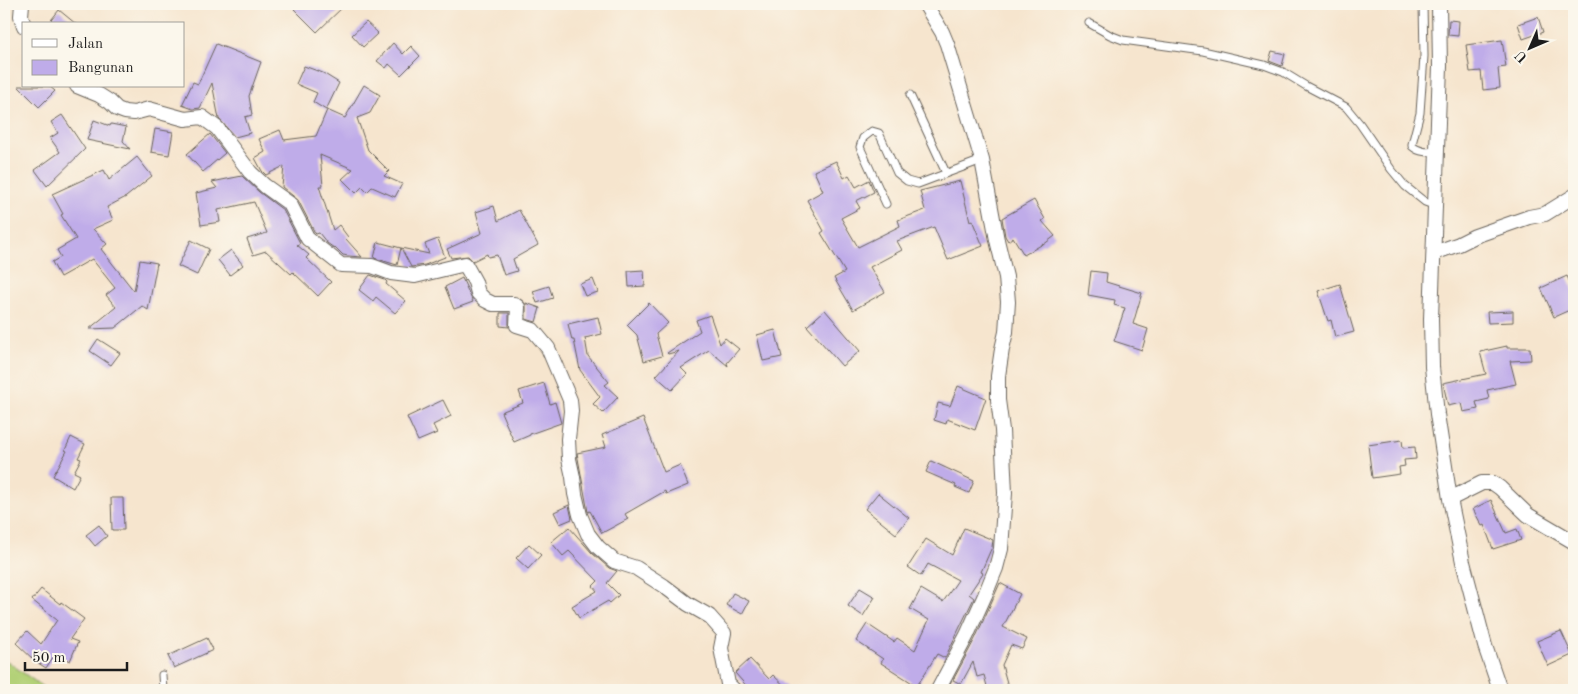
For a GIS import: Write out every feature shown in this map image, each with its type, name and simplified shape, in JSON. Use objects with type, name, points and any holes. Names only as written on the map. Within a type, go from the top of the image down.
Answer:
[{"type":"street","points":[[22,4],[21,16],[23,22]]},
{"type":"street","points":[[925,4],[947,44],[982,160],[1008,290],[1006,332],[998,376],[1005,501],[1000,549],[996,568],[967,635],[938,690]]},
{"type":"street","points":[[1439,4],[1440,66],[1431,319],[1432,367],[1450,499],[1463,562],[1485,646],[1500,690]]},
{"type":"street","points":[[83,88],[99,95],[117,109],[125,112],[134,113],[149,109],[185,119],[202,117],[217,128],[250,172],[265,186],[290,204],[308,239],[341,265],[372,266],[391,274],[415,276],[465,264],[475,282],[478,293],[484,300],[493,304],[514,304],[518,307],[517,325],[533,330],[548,348],[570,400],[569,459],[580,514],[588,534],[598,548],[614,561],[636,568],[688,604],[709,616],[724,633],[721,648],[728,684],[734,690]]},
{"type":"street","points":[[1434,253],[1475,236],[1530,217],[1545,214],[1574,196]]},
{"type":"street","points":[[1450,499],[1482,483],[1493,483],[1528,515],[1574,542]]},
{"type":"lane","points":[[1423,4],[1424,56],[1421,105],[1412,146],[1420,151],[1438,151]]},
{"type":"lane","points":[[1089,23],[1110,35],[1124,40],[1202,51],[1264,65],[1283,72],[1346,107],[1405,186],[1425,202],[1436,206]]},
{"type":"lane","points":[[910,95],[946,173]]},
{"type":"lane","points":[[886,204],[860,147],[863,138],[872,131],[879,133],[897,172],[907,181],[918,184],[982,160]]},
{"type":"lane","points":[[162,674],[163,690]]},
{"type":"green space","points":[[4,659],[47,690],[4,690]]},
{"type":"building","points":[[300,4],[346,4],[317,32],[294,9]]},
{"type":"building","points":[[59,10],[74,22],[50,22]]},
{"type":"building","points":[[1538,17],[1543,32],[1523,39],[1518,24]]},
{"type":"building","points":[[1449,20],[1459,21],[1458,36],[1448,35]]},
{"type":"building","points":[[366,22],[378,33],[363,47],[352,35]]},
{"type":"building","points":[[1502,40],[1506,67],[1498,68],[1500,88],[1483,90],[1481,71],[1470,72],[1466,45]]},
{"type":"building","points":[[393,43],[403,54],[411,46],[420,56],[401,75],[389,64],[386,68],[377,61]]},
{"type":"building","points":[[216,44],[261,62],[249,96],[252,115],[245,117],[250,133],[235,137],[219,119],[212,83],[200,108],[193,109],[182,105],[193,82],[198,84]]},
{"type":"building","points":[[1272,51],[1285,54],[1282,66],[1269,61]]},
{"type":"building","points":[[304,66],[323,73],[339,83],[326,110],[313,102],[317,93],[296,84]]},
{"type":"building","points":[[364,85],[380,95],[370,113],[357,118],[368,150],[389,171],[384,176],[402,184],[395,197],[372,187],[367,192],[362,187],[356,193],[342,179],[353,169],[320,155],[323,186],[319,186],[333,230],[339,225],[348,237],[346,239],[362,257],[343,255],[335,247],[327,243],[319,233],[316,234],[298,200],[282,187],[284,166],[266,175],[255,158],[265,152],[259,139],[280,130],[284,140],[316,136],[327,110],[345,118]]},
{"type":"building","points":[[18,86],[22,86],[22,88],[51,88],[55,91],[39,107]]},
{"type":"building","points":[[62,115],[85,149],[47,186],[35,170],[60,152],[50,138],[58,133],[51,122]]},
{"type":"building","points":[[94,120],[110,126],[111,124],[126,127],[123,141],[130,149],[87,140]]},
{"type":"building","points":[[155,129],[173,132],[169,155],[151,152]]},
{"type":"building","points":[[210,134],[225,153],[203,172],[187,154]]},
{"type":"building","points":[[137,157],[152,176],[126,197],[107,207],[113,220],[93,229],[107,244],[101,249],[134,291],[140,260],[157,263],[148,310],[142,306],[115,328],[89,329],[116,307],[106,295],[115,288],[92,259],[60,277],[52,262],[61,257],[57,250],[76,239],[61,215],[63,214],[52,194],[104,170],[109,180]]},
{"type":"building","points":[[836,161],[844,178],[849,175],[856,187],[869,180],[874,192],[856,201],[860,208],[841,218],[858,247],[900,226],[898,220],[925,210],[920,191],[960,181],[970,221],[972,220],[983,246],[948,260],[934,227],[897,241],[902,250],[870,267],[885,292],[853,310],[834,278],[845,272],[821,233],[824,231],[807,200],[823,191],[814,171]]},
{"type":"building","points":[[242,176],[283,210],[300,243],[297,245],[309,255],[306,258],[331,282],[318,296],[293,272],[291,274],[266,251],[253,255],[247,239],[267,233],[254,202],[218,210],[220,222],[201,225],[196,193],[217,188],[212,182]]},
{"type":"building","points":[[1034,200],[1045,219],[1042,221],[1055,236],[1024,255],[1013,237],[1008,241],[1005,236],[1002,218]]},
{"type":"building","points":[[494,206],[498,221],[519,210],[538,245],[513,259],[517,271],[504,275],[497,255],[488,257],[487,254],[473,261],[468,256],[451,258],[447,249],[482,233],[476,212]]},
{"type":"building","points":[[438,239],[445,257],[425,265],[411,267],[401,248],[429,254],[425,244]]},
{"type":"building","points":[[191,240],[209,249],[197,275],[178,266]]},
{"type":"building","points":[[378,242],[401,248],[397,265],[374,258]]},
{"type":"building","points":[[231,250],[243,265],[230,275],[218,260]]},
{"type":"building","points":[[644,270],[645,286],[629,287],[628,271]]},
{"type":"building","points":[[1091,271],[1107,273],[1106,282],[1142,293],[1133,324],[1148,329],[1142,350],[1114,341],[1125,308],[1114,305],[1115,300],[1088,295]]},
{"type":"building","points":[[370,275],[385,280],[386,284],[406,301],[395,313],[376,297],[373,301],[359,290]]},
{"type":"building","points":[[1567,276],[1574,291],[1574,308],[1554,317],[1541,288]]},
{"type":"building","points":[[462,278],[473,302],[454,309],[445,287]]},
{"type":"building","points":[[593,279],[598,292],[585,296],[580,284]]},
{"type":"building","points":[[1340,284],[1354,332],[1335,337],[1331,320],[1328,321],[1318,291]]},
{"type":"building","points":[[549,286],[553,298],[537,303],[533,291]]},
{"type":"building","points":[[526,303],[540,308],[536,322],[526,319]]},
{"type":"building","points":[[649,303],[668,323],[656,334],[662,356],[644,361],[637,335],[627,325]]},
{"type":"building","points":[[825,310],[860,351],[842,366],[807,326]]},
{"type":"building","points":[[1513,311],[1513,322],[1488,323],[1487,312]]},
{"type":"building","points":[[500,313],[509,313],[509,327],[500,326]]},
{"type":"building","points":[[710,315],[720,344],[725,338],[739,349],[727,363],[728,366],[709,350],[681,368],[687,374],[672,390],[656,376],[679,351],[667,353],[700,331],[696,320]]},
{"type":"building","points":[[598,317],[602,334],[585,338],[588,356],[609,382],[605,385],[618,397],[603,413],[593,404],[600,397],[580,370],[574,340],[572,340],[568,324]]},
{"type":"building","points":[[775,330],[782,357],[763,361],[757,335]]},
{"type":"building","points":[[98,339],[120,353],[111,365],[90,351]]},
{"type":"building","points":[[1507,346],[1507,348],[1530,348],[1531,360],[1510,361],[1516,384],[1487,390],[1489,399],[1476,402],[1478,409],[1463,412],[1461,403],[1448,406],[1443,383],[1486,374],[1480,352]]},
{"type":"building","points":[[544,383],[550,404],[555,402],[561,423],[514,442],[501,412],[523,403],[519,391]]},
{"type":"building","points":[[958,386],[986,398],[975,430],[947,419],[946,424],[934,420],[938,403],[950,406]]},
{"type":"building","points":[[443,400],[451,416],[433,425],[437,433],[418,441],[407,417]]},
{"type":"building","points":[[643,418],[664,472],[680,465],[688,485],[666,494],[665,491],[625,514],[628,519],[602,533],[590,511],[588,512],[577,453],[606,447],[602,435]]},
{"type":"building","points":[[71,437],[85,444],[78,458],[81,459],[74,472],[80,475],[73,488],[53,476],[67,451],[65,450]]},
{"type":"building","points":[[1402,440],[1403,448],[1415,447],[1416,459],[1404,460],[1405,466],[1399,467],[1400,474],[1372,478],[1368,445]]},
{"type":"building","points":[[931,461],[974,481],[969,493],[926,472]]},
{"type":"building","points":[[878,493],[909,518],[896,534],[865,509]]},
{"type":"building","points":[[111,498],[123,498],[124,530],[112,530]]},
{"type":"building","points":[[1491,500],[1506,533],[1517,529],[1521,540],[1493,549],[1484,525],[1482,526],[1473,509]]},
{"type":"building","points":[[569,505],[572,519],[560,524],[554,512]]},
{"type":"building","points":[[99,525],[107,536],[95,546],[86,535]]},
{"type":"building","points":[[569,527],[592,553],[609,568],[617,571],[607,583],[619,595],[610,603],[608,601],[579,618],[572,606],[597,591],[593,586],[598,581],[569,551],[563,556],[551,542]]},
{"type":"building","points":[[964,528],[993,540],[992,547],[981,572],[983,573],[969,594],[974,598],[945,658],[937,654],[917,686],[881,663],[883,659],[856,641],[867,624],[894,642],[897,638],[915,650],[929,620],[910,609],[921,589],[943,602],[958,580],[928,564],[921,576],[908,567],[926,539],[952,555]]},
{"type":"building","points":[[529,544],[541,555],[528,569],[516,558]]},
{"type":"building","points":[[1000,583],[1020,594],[1003,627],[1027,639],[1022,649],[1011,645],[1002,665],[1009,690],[988,690],[984,675],[977,677],[973,662],[961,684],[953,680],[975,639]]},
{"type":"building","points":[[860,588],[875,597],[863,616],[848,606]]},
{"type":"building","points":[[41,589],[84,619],[70,639],[78,642],[70,661],[55,654],[46,668],[35,661],[16,643],[27,631],[41,644],[57,620],[32,600]]},
{"type":"building","points":[[733,593],[749,601],[742,614],[726,605]]},
{"type":"building","points":[[1561,631],[1572,655],[1548,666],[1537,641]]},
{"type":"building","points":[[207,638],[213,650],[174,668],[168,656]]},
{"type":"building","points":[[750,659],[769,679],[773,675],[789,690],[750,690],[735,673]]}]
